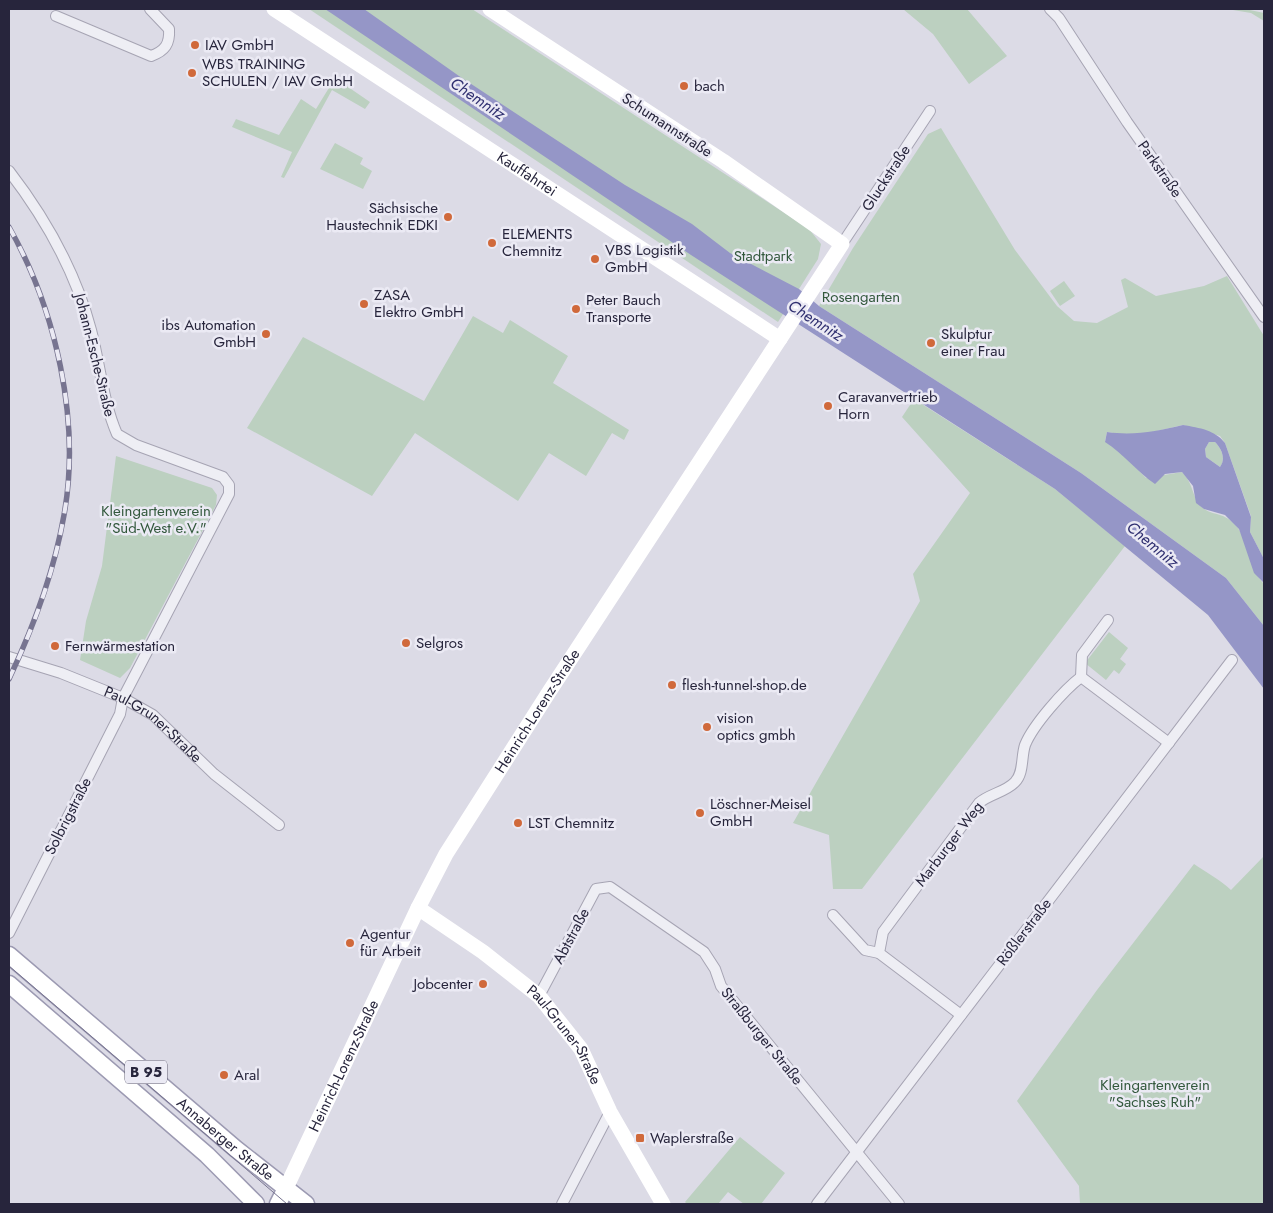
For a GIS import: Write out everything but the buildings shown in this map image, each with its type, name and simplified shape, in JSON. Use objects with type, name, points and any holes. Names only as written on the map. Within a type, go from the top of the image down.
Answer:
[{"type":"main road","name":"Annaberger Straße","points":[[9,955],[236,1149],[306,1204]]},
{"type":"main road","name":"Annaberger Straße","points":[[9,984],[207,1154],[256,1204]]},
{"type":"main road","name":"Heinrich-Lorenz-Straße","points":[[278,1204],[286,1188]]},
{"type":"street","points":[[56,16],[151,56],[165,48],[170,34],[166,24],[150,9]]},
{"type":"street","name":"Kauffahrtei","points":[[274,9],[780,339]]},
{"type":"street","name":"Schumannstraße","points":[[490,9],[714,156],[842,244]]},
{"type":"street","name":"Parkstraße","points":[[1050,9],[1060,13],[1138,137],[1264,317]]},
{"type":"street","name":"Gluckstraße","points":[[842,244],[930,112]]},
{"type":"street","name":"Johann-Esche-Straße","points":[[9,171],[54,236],[78,288],[91,330],[113,425],[117,434],[136,445],[223,477],[229,485],[228,494],[123,698]]},
{"type":"street","name":"Heinrich-Lorenz-Straße","points":[[286,1188],[418,908],[478,803],[842,244]]},
{"type":"street","points":[[1108,620],[1082,655],[1081,677],[1169,743]]},
{"type":"street","name":"Paul-Gruner-Straße","points":[[9,657],[61,673],[123,698],[153,715],[214,774],[279,825]]},
{"type":"street","name":"Rößlerstraße","points":[[817,1204],[1232,660]]},
{"type":"street","name":"Marburger Weg","points":[[879,953],[883,932],[979,803],[986,796],[1014,783],[1020,776],[1029,738],[1066,689],[1081,677]]},
{"type":"street","name":"Solbrigstraße","points":[[9,933],[120,714],[123,698]]},
{"type":"street","name":"Abtstraße","points":[[539,996],[596,889],[610,887]]},
{"type":"street","name":"Straßburger Straße","points":[[610,887],[704,952],[715,969],[721,986],[899,1204]]},
{"type":"street","name":"Paul-Gruner-Straße","points":[[418,908],[483,952],[539,996],[581,1049],[610,1112],[663,1204]]},
{"type":"street","points":[[834,915],[865,950],[879,953],[961,1015]]},
{"type":"street","points":[[562,1204],[610,1112]]},
{"type":"green space","name":"Stadtpark","points":[[309,9],[472,9],[809,229],[821,244],[818,259],[778,322]]},
{"type":"green space","points":[[903,9],[967,9],[1007,56],[969,84],[933,34]]},
{"type":"green space","points":[[1227,9],[1245,9],[1264,13],[1264,21],[1251,13]]},
{"type":"green space","points":[[335,78],[370,102],[365,109],[332,90],[284,178],[281,177],[292,152],[232,127],[236,119],[279,135],[301,99],[316,109]]},
{"type":"green space","name":"Rosengarten","points":[[941,128],[1015,250],[1057,306],[1074,321],[1097,323],[1128,307],[1121,280],[1125,278],[1156,296],[1204,286],[1227,276],[1264,336],[1264,559],[1250,532],[1251,516],[1225,443],[1220,436],[1183,425],[1148,433],[1126,435],[1107,432],[1105,441],[1122,453],[1146,478],[1182,472],[1189,481],[1198,503],[1202,507],[1233,522],[1242,535],[1254,570],[1264,584],[1264,626],[1226,578],[1081,473],[819,306],[853,248],[928,134]]},
{"type":"green space","points":[[335,143],[363,158],[360,164],[372,171],[363,189],[320,169]]},
{"type":"green space","points":[[1064,281],[1075,296],[1060,306],[1050,291]]},
{"type":"green space","points":[[473,316],[503,333],[510,320],[568,356],[553,383],[629,430],[624,440],[612,433],[586,476],[549,453],[518,501],[415,433],[372,496],[247,428],[303,337],[424,401]]},
{"type":"green space","points":[[914,399],[1055,489],[1125,546],[862,889],[833,889],[829,835],[793,823],[920,601],[913,574],[970,493],[902,417]]},
{"type":"green space","points":[[1209,442],[1215,442],[1220,448],[1223,461],[1220,467],[1206,457],[1205,449]]},
{"type":"green space","name":"Kleingartenverein \"Süd-West e.V.\"","points":[[116,456],[212,488],[217,495],[216,505],[130,668],[120,678],[80,660],[86,621],[102,566]]},
{"type":"green space","points":[[1109,632],[1128,648],[1120,659],[1126,664],[1119,674],[1114,670],[1106,680],[1085,663]]},
{"type":"green space","name":"Kleingartenverein \"Sachses Ruh\"","points":[[1264,856],[1264,1204],[1080,1204],[1079,1186],[1017,1101],[1097,990],[1194,864],[1231,890]]},
{"type":"green space","points":[[740,1137],[785,1173],[761,1204],[744,1204],[728,1192],[718,1204],[687,1204],[685,1202]]},
{"type":"water","name":"Chemnitz","points":[[325,9],[364,9],[459,76],[625,185],[692,224],[730,253],[799,289],[819,306],[1081,473],[1226,578],[1264,626],[1264,689],[1208,615],[1055,489],[691,255]]},
{"type":"water","points":[[1183,425],[1207,430],[1217,435],[1225,443],[1251,517],[1250,532],[1264,559],[1264,583],[1254,573],[1239,529],[1225,515],[1204,509],[1196,503],[1193,486],[1182,472],[1165,474],[1155,484],[1105,442],[1107,432],[1136,433]],"holes":[[[1209,442],[1215,442],[1222,454],[1223,461],[1220,467],[1206,457],[1205,449]]]},
{"type":"tram line","points":[[9,966],[287,1204]]},
{"type":"railway","points":[[9,227],[26,259],[52,330],[66,404],[69,442],[68,479],[64,515],[55,558],[35,619],[9,679]]},
{"type":"place","name":"IAV GmbH","points":[[195,45]]},
{"type":"place","name":"WBS TRAINING SCHULEN / IAV GmbH","points":[[192,73]]},
{"type":"place","name":"bach","points":[[684,86]]},
{"type":"place","name":"Sächsische Haustechnik EDKI","points":[[448,217]]},
{"type":"place","name":"ELEMENTS Chemnitz","points":[[492,243]]},
{"type":"place","name":"VBS Logistik GmbH","points":[[595,259]]},
{"type":"place","name":"ZASA Elektro GmbH","points":[[364,304]]},
{"type":"place","name":"Peter Bauch Transporte","points":[[576,309]]},
{"type":"place","name":"ibs Automation GmbH","points":[[266,334]]},
{"type":"place","name":"Skulptur einer Frau","points":[[931,343]]},
{"type":"place","name":"Caravanvertrieb Horn","points":[[828,406]]},
{"type":"place","name":"Selgros","points":[[406,643]]},
{"type":"place","name":"Fernwärmestation","points":[[55,646]]},
{"type":"place","name":"flesh-tunnel-shop.de","points":[[672,685]]},
{"type":"place","name":"vision optics gmbh","points":[[707,727]]},
{"type":"place","name":"Löschner-Meisel GmbH","points":[[700,813]]},
{"type":"place","name":"LST Chemnitz","points":[[518,823]]},
{"type":"place","name":"Agentur für Arbeit","points":[[350,943]]},
{"type":"place","name":"Jobcenter","points":[[483,984]]},
{"type":"place","name":"Aral","points":[[224,1075]]},
{"type":"place","name":"Waplerstraße","points":[[640,1138]]}]
